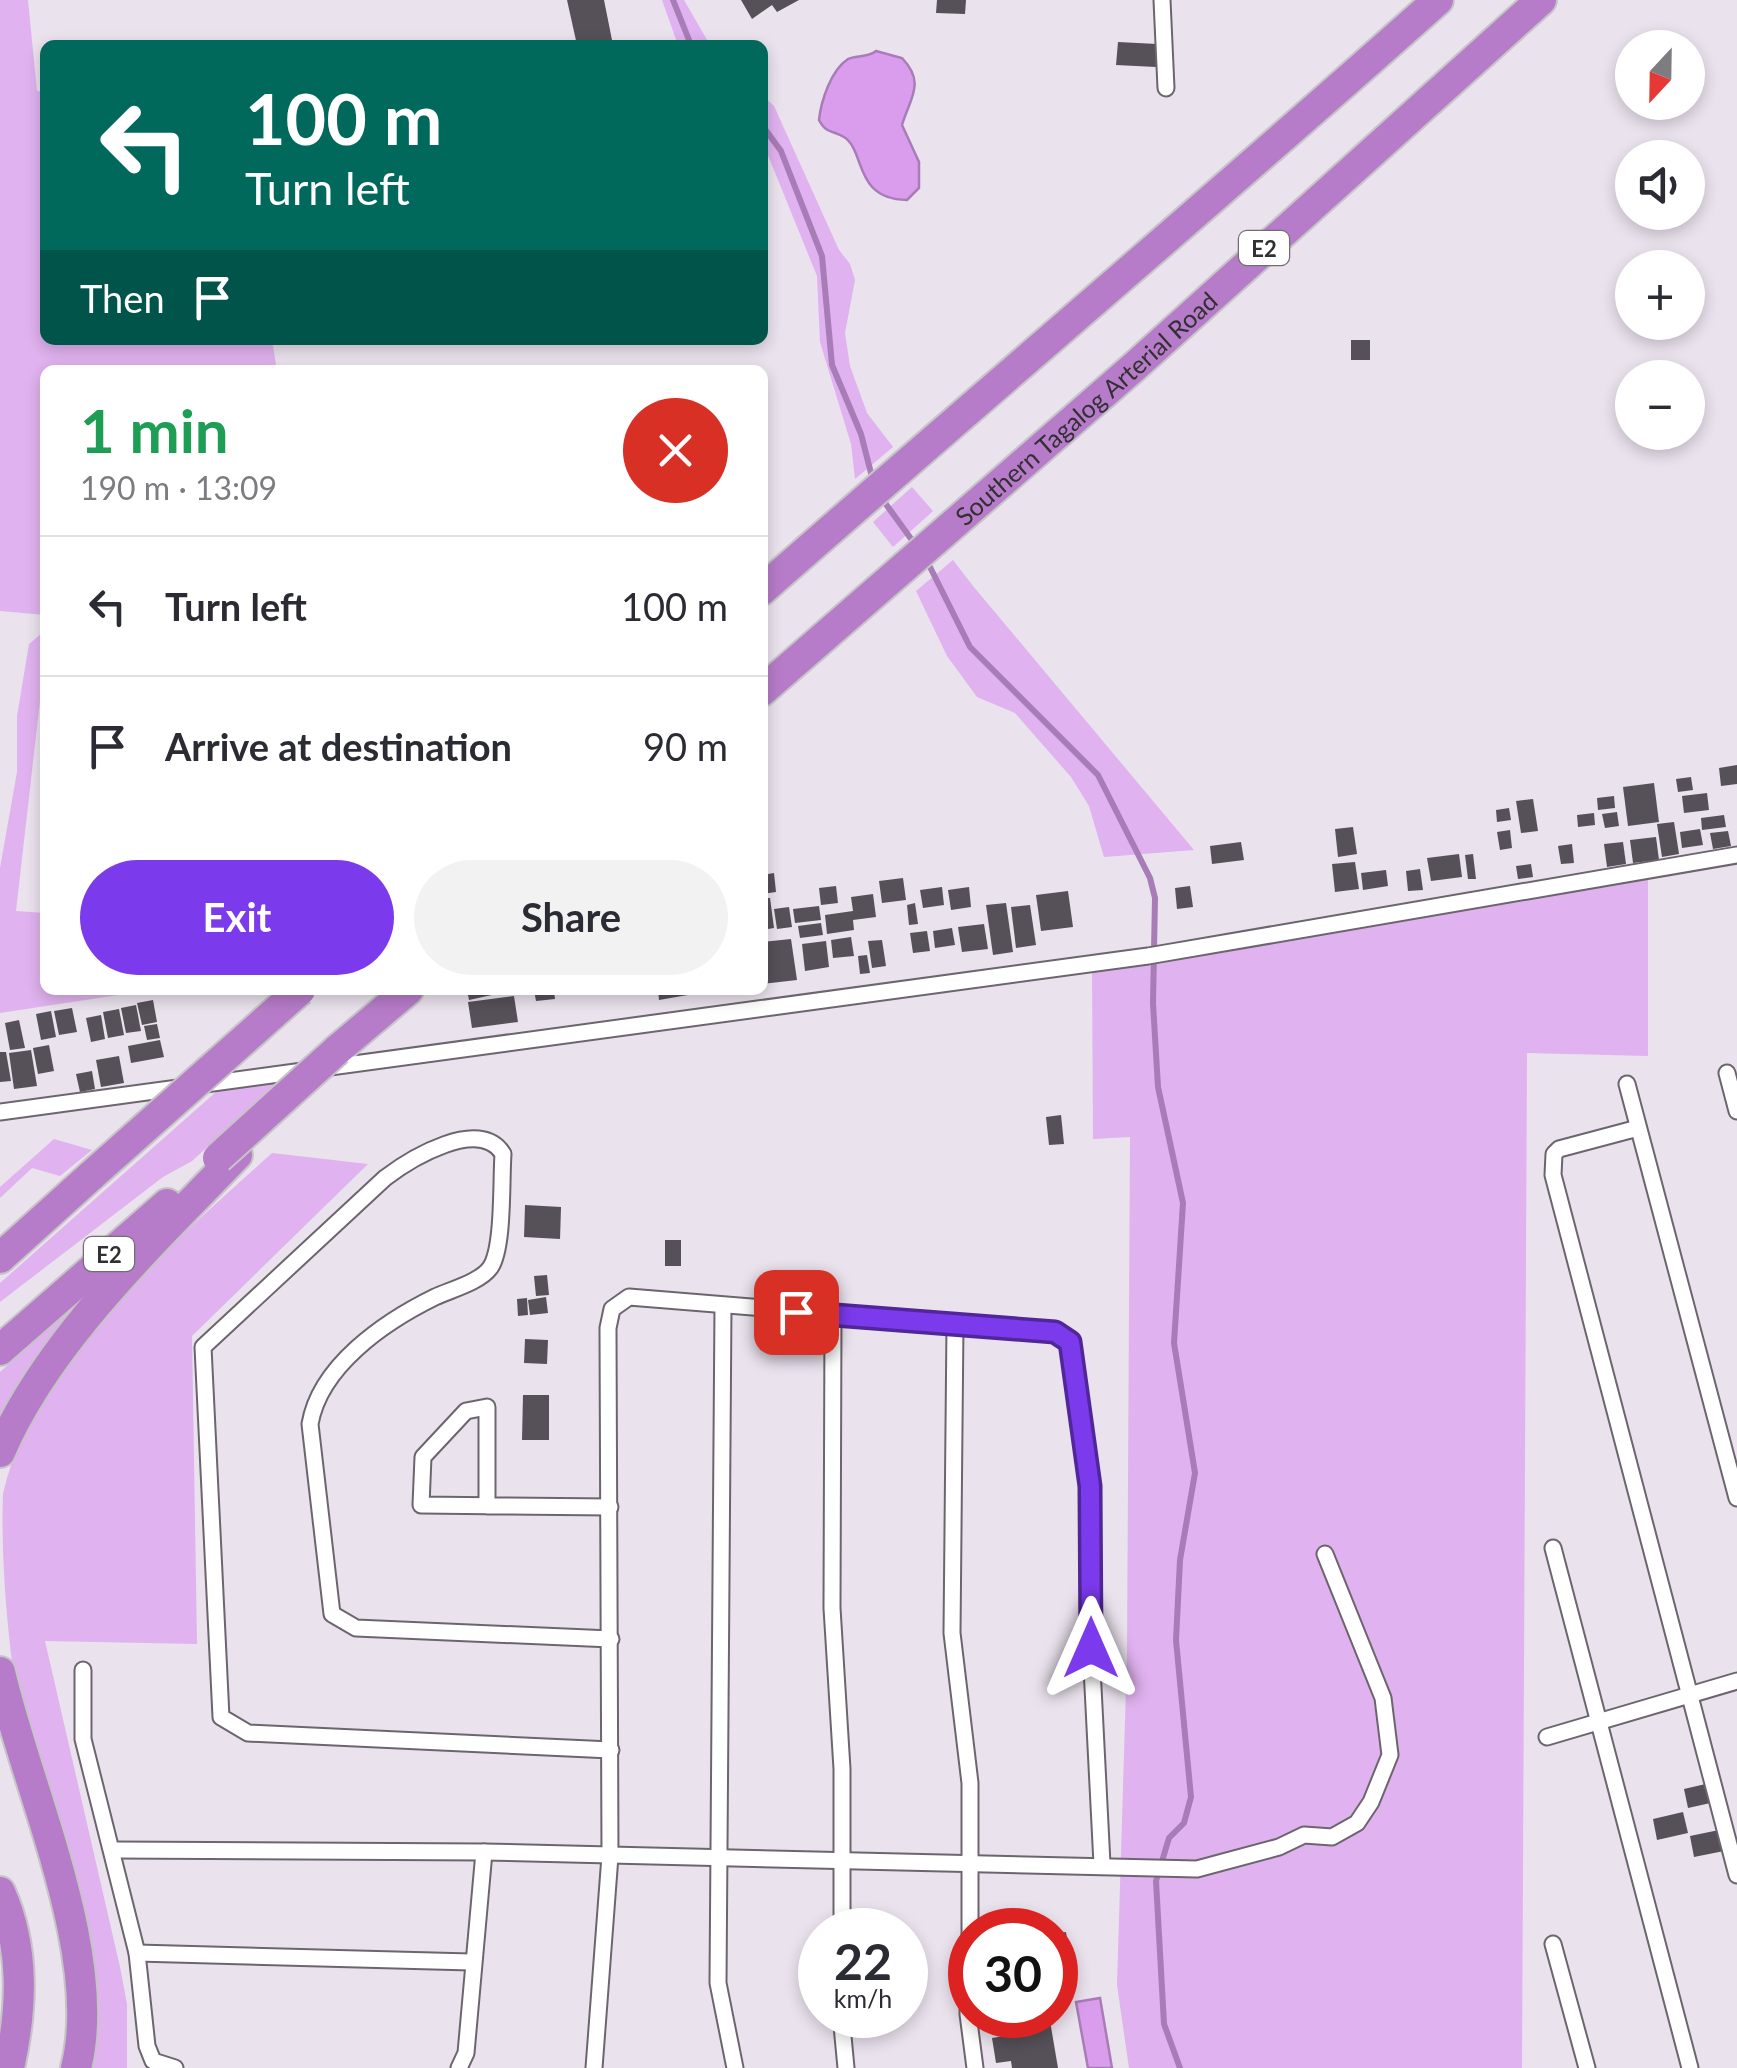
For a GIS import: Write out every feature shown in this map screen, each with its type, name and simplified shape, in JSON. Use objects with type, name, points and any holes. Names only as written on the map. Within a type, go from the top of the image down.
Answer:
[{"type":"highway","points":[[768,585],[956,418],[1140,266],[1438,0]]},
{"type":"highway","name":"Southern Tagalog Arterial Road","points":[[768,687],[1542,0]]},
{"type":"highway","points":[[0,1258],[294,995]]},
{"type":"highway","name":"E2","points":[[0,1350],[228,1157],[337,1050],[402,995]]},
{"type":"highway","points":[[0,1452],[46,1370],[228,1157]]},
{"type":"highway","points":[[0,1672],[72,1938],[82,2012],[76,2068]]},
{"type":"highway","points":[[0,1892],[19,1965],[20,1998],[10,2068]]},
{"type":"street","points":[[1162,0],[1166,88]]},
{"type":"street","points":[[0,1112],[1148,956],[1737,854]]},
{"type":"street","points":[[1727,1073],[1737,1112]]},
{"type":"street","points":[[1627,1084],[1737,1498]]},
{"type":"street","points":[[1638,1128],[1559,1149],[1554,1154],[1553,1175],[1737,1875]]},
{"type":"street","points":[[610,1639],[356,1628],[332,1614],[310,1424],[314,1397],[327,1378],[381,1330],[414,1308],[485,1274],[496,1254],[503,1154],[490,1140],[479,1138],[413,1156],[203,1347],[221,1718],[248,1733],[612,1750]]},
{"type":"street","points":[[594,2068],[610,1856],[612,1308],[629,1298],[1055,1332],[1070,1342],[1090,1486],[1091,1648],[1102,1864]]},
{"type":"street","points":[[723,1306],[718,1983],[735,2068]]},
{"type":"street","points":[[833,1316],[832,1608],[842,1908]]},
{"type":"street","points":[[954,1324],[952,1634],[970,1783],[971,1908]]},
{"type":"street","points":[[487,1506],[487,1408],[466,1411],[423,1458],[421,1505],[487,1506],[610,1506]]},
{"type":"street","points":[[1552,1548],[1690,2068]]},
{"type":"street","points":[[114,1850],[484,1852],[1197,1869],[1279,1847],[1304,1835],[1332,1836],[1358,1823],[1371,1802],[1390,1755],[1382,1698],[1325,1554]]},
{"type":"street","points":[[83,1670],[83,1739],[137,1952],[147,2046],[153,2061],[175,2068]]},
{"type":"street","points":[[1547,1737],[1737,1681]]},
{"type":"street","points":[[459,2068],[466,2053],[471,1962],[484,1852]]},
{"type":"street","points":[[1553,1944],[1587,2068]]},
{"type":"street","points":[[137,1952],[471,1962]]},
{"type":"street","points":[[843,2038],[846,2068]]},
{"type":"street","points":[[971,2038],[975,2068]]},
{"type":"shaded area","points":[[0,0],[28,0],[40,91],[40,345],[273,345],[276,365],[40,365],[40,615],[0,611]]},
{"type":"shaded area","points":[[662,0],[684,0],[707,40],[676,40]]},
{"type":"shaded area","points":[[876,51],[902,58],[915,83],[902,125],[919,162],[919,188],[907,200],[877,192],[863,173],[851,144],[827,130],[819,120],[837,70],[848,59]]},
{"type":"shaded area","points":[[768,101],[774,106],[855,280],[845,333],[850,366],[867,413],[893,447],[855,479],[851,444],[820,342],[817,276],[768,155]]},
{"type":"shaded area","points":[[912,487],[933,511],[893,547],[873,522]]},
{"type":"shaded area","points":[[953,560],[1194,850],[1104,857],[1089,806],[1071,777],[1015,713],[977,697],[947,656],[916,591]]},
{"type":"shaded area","points":[[40,635],[40,701],[16,911],[40,913],[40,995],[118,995],[0,1013],[0,868],[17,772],[17,716],[29,644]]},
{"type":"shaded area","points":[[1648,879],[1648,1056],[1527,1053],[1522,2068],[1129,2068],[1117,1985],[1127,1656],[1130,1137],[1093,1139],[1092,967]]},
{"type":"shaded area","points":[[281,1080],[192,1161],[163,1177],[0,1302],[0,1283],[225,1084]]},
{"type":"shaded area","points":[[54,1139],[92,1150],[60,1176],[32,1168],[0,1198],[0,1187]]},
{"type":"shaded area","points":[[272,1153],[368,1164],[192,1336],[197,1644],[45,1641],[127,2004],[127,2068],[89,2068],[19,1709],[6,1600],[3,1494],[19,1445],[44,1397],[75,1351],[152,1265]]},
{"type":"shaded area","points":[[72,1308],[78,1309],[0,1432],[0,1372]]},
{"type":"shaded area","points":[[1100,1998],[1112,2068],[1088,2068],[1078,2002]]},
{"type":"building","points":[[567,0],[604,0],[612,40],[576,40]]},
{"type":"building","points":[[741,0],[799,0],[777,12],[772,5],[752,19]]},
{"type":"building","points":[[937,0],[966,0],[965,14],[936,13]]},
{"type":"building","points":[[1118,42],[1157,44],[1156,67],[1116,65]]},
{"type":"building","points":[[1351,340],[1370,340],[1370,360],[1351,360]]},
{"type":"building","points":[[1737,765],[1737,784],[1721,786],[1719,768]]},
{"type":"building","points":[[1691,777],[1693,790],[1678,792],[1676,779]]},
{"type":"building","points":[[1654,783],[1659,822],[1628,826],[1623,787]]},
{"type":"building","points":[[1707,793],[1709,810],[1684,813],[1682,796]]},
{"type":"building","points":[[1614,796],[1615,808],[1598,810],[1597,798]]},
{"type":"building","points":[[1533,799],[1538,831],[1521,833],[1516,801]]},
{"type":"building","points":[[1509,808],[1511,820],[1497,822],[1496,810]]},
{"type":"building","points":[[1617,812],[1619,826],[1605,828],[1602,814]]},
{"type":"building","points":[[1594,813],[1595,825],[1578,827],[1577,815]]},
{"type":"building","points":[[1724,815],[1726,827],[1702,830],[1701,818]]},
{"type":"building","points":[[1674,822],[1679,854],[1662,857],[1657,824]]},
{"type":"building","points":[[1353,827],[1357,854],[1338,857],[1335,829]]},
{"type":"building","points":[[1700,829],[1703,845],[1682,848],[1680,832]]},
{"type":"building","points":[[1510,830],[1512,848],[1500,850],[1497,832]]},
{"type":"building","points":[[1728,831],[1731,846],[1713,849],[1710,833]]},
{"type":"building","points":[[1656,837],[1659,860],[1633,863],[1630,840]]},
{"type":"building","points":[[1241,842],[1244,860],[1212,864],[1210,846]]},
{"type":"building","points":[[1623,842],[1626,864],[1607,867],[1604,844]]},
{"type":"building","points":[[1572,844],[1574,863],[1561,864],[1558,846]]},
{"type":"building","points":[[1459,854],[1462,877],[1431,881],[1427,858]]},
{"type":"building","points":[[1473,854],[1476,879],[1468,879],[1465,855]]},
{"type":"building","points":[[1355,862],[1359,889],[1335,892],[1332,864]]},
{"type":"building","points":[[1531,864],[1533,877],[1518,879],[1516,866]]},
{"type":"building","points":[[1420,869],[1423,890],[1408,891],[1406,871]]},
{"type":"building","points":[[1386,870],[1388,886],[1363,890],[1361,873]]},
{"type":"building","points":[[774,873],[776,892],[768,893],[768,874]]},
{"type":"building","points":[[903,878],[906,900],[882,903],[879,881]]},
{"type":"building","points":[[836,886],[838,903],[821,905],[819,888]]},
{"type":"building","points":[[1190,886],[1193,907],[1177,909],[1175,888]]},
{"type":"building","points":[[942,887],[944,905],[923,908],[920,890]]},
{"type":"building","points":[[969,887],[971,907],[951,910],[948,890]]},
{"type":"building","points":[[1068,891],[1073,927],[1041,931],[1036,895]]},
{"type":"building","points":[[873,894],[876,917],[853,920],[854,930],[827,934],[825,915],[853,911],[851,897]]},
{"type":"building","points":[[768,898],[770,898],[774,928],[768,929]]},
{"type":"building","points":[[915,903],[918,924],[909,925],[907,905]]},
{"type":"building","points":[[1006,903],[1013,952],[993,955],[986,905]]},
{"type":"building","points":[[1030,905],[1036,945],[1016,948],[1011,907]]},
{"type":"building","points":[[819,906],[821,920],[795,923],[793,909]]},
{"type":"building","points":[[789,907],[792,927],[777,929],[774,909]]},
{"type":"building","points":[[821,923],[823,935],[800,938],[798,926]]},
{"type":"building","points":[[984,924],[988,949],[962,952],[958,927]]},
{"type":"building","points":[[952,928],[955,945],[935,948],[933,931]]},
{"type":"building","points":[[927,931],[930,951],[913,953],[910,933]]},
{"type":"building","points":[[851,937],[854,956],[833,958],[831,940]]},
{"type":"building","points":[[791,939],[797,980],[768,983],[768,941]]},
{"type":"building","points":[[882,940],[886,966],[872,968],[868,941]]},
{"type":"building","points":[[826,941],[829,967],[805,971],[802,944]]},
{"type":"building","points":[[867,955],[870,973],[860,974],[858,956]]},
{"type":"building","points":[[535,995],[555,995],[555,999],[536,1001]]},
{"type":"building","points":[[658,995],[688,995],[659,1000]]},
{"type":"building","points":[[514,996],[518,1022],[472,1028],[468,1002]]},
{"type":"building","points":[[153,1000],[157,1022],[142,1025],[137,1003]]},
{"type":"building","points":[[136,1005],[141,1031],[126,1033],[121,1008]]},
{"type":"building","points":[[72,1008],[77,1032],[59,1035],[54,1011]]},
{"type":"building","points":[[119,1009],[124,1035],[108,1038],[103,1012]]},
{"type":"building","points":[[51,1011],[56,1037],[41,1040],[36,1014]]},
{"type":"building","points":[[101,1015],[105,1039],[91,1042],[86,1018]]},
{"type":"building","points":[[19,1020],[25,1048],[10,1050],[5,1023]]},
{"type":"building","points":[[157,1024],[160,1038],[147,1040],[144,1026]]},
{"type":"building","points":[[160,1040],[164,1057],[131,1063],[128,1046]]},
{"type":"building","points":[[49,1045],[54,1071],[38,1074],[33,1048]]},
{"type":"building","points":[[31,1050],[37,1086],[14,1089],[9,1053]]},
{"type":"building","points":[[0,1052],[6,1052],[11,1081],[0,1082]]},
{"type":"building","points":[[119,1056],[124,1083],[101,1087],[96,1060]]},
{"type":"building","points":[[92,1071],[95,1089],[80,1092],[76,1074]]},
{"type":"building","points":[[1061,1115],[1064,1144],[1049,1145],[1046,1117]]},
{"type":"building","points":[[525,1205],[561,1207],[560,1239],[524,1237]]},
{"type":"building","points":[[665,1240],[681,1240],[681,1266],[665,1266]]},
{"type":"building","points":[[547,1275],[549,1295],[536,1296],[534,1276]]},
{"type":"building","points":[[546,1297],[548,1313],[530,1315],[528,1300]]},
{"type":"building","points":[[527,1298],[528,1315],[518,1316],[517,1299]]},
{"type":"building","points":[[525,1339],[548,1340],[547,1364],[524,1363]]},
{"type":"building","points":[[523,1395],[549,1395],[549,1440],[522,1440]]},
{"type":"building","points":[[1710,1783],[1715,1802],[1688,1808],[1684,1789]]},
{"type":"building","points":[[1683,1812],[1688,1833],[1657,1840],[1653,1819]]},
{"type":"building","points":[[1719,1830],[1724,1851],[1694,1857],[1690,1836]]},
{"type":"building","points":[[992,2038],[1053,2038],[1058,2068],[1012,2068],[1011,2061],[996,2063]]},
{"type":"waterway","points":[[673,0],[689,40]]},
{"type":"waterway","points":[[768,133],[781,151],[822,256],[832,365],[861,434],[873,481]]},
{"type":"waterway","points":[[880,496],[917,547]]},
{"type":"waterway","points":[[927,561],[970,647],[1098,775],[1150,878],[1155,898],[1153,1003],[1158,1087],[1183,1203],[1174,1343],[1195,1473],[1180,1560],[1176,1640],[1191,1797],[1184,1823],[1169,1838],[1156,1881],[1164,2024],[1180,2068]]},
{"type":"route","points":[[796,1312],[1055,1332],[1070,1342],[1090,1486],[1091,1648]]}]
